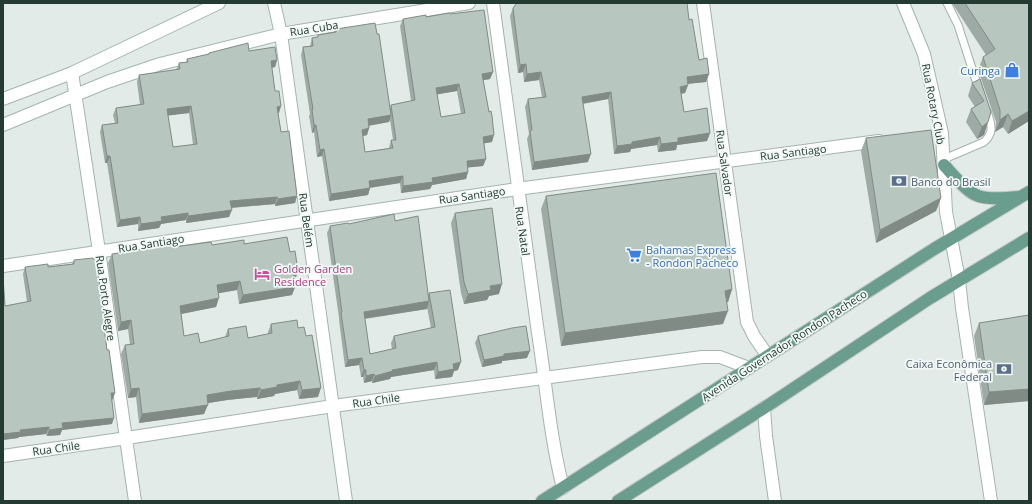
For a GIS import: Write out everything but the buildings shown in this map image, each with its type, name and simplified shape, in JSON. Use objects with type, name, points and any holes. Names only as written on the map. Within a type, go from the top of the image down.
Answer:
[{"type":"main road","points":[[944,162],[960,182],[976,196],[1000,198],[1025,195]]},
{"type":"main road","name":"Avenida Governador Rondon Pacheco","points":[[542,501],[767,355],[951,239],[1025,195]]},
{"type":"main road","points":[[618,501],[764,408],[924,302],[1029,238]]},
{"type":"street","points":[[3,99],[72,73],[203,6],[219,3]]},
{"type":"street","name":"Rua Belém","points":[[274,3],[281,34],[308,220],[346,501]]},
{"type":"street","name":"Rua Cuba","points":[[3,125],[108,82],[160,64],[281,34],[469,3]]},
{"type":"street","name":"Rua Natal","points":[[493,3],[517,189],[545,378],[555,458],[563,488]]},
{"type":"street","name":"Rua Salvador","points":[[703,3],[747,322],[754,336],[767,355]]},
{"type":"street","name":"Rua Rotary Club","points":[[903,3],[924,54],[944,162],[946,212],[959,280],[990,501]]},
{"type":"street","name":"Rua Porto Alegre","points":[[72,73],[100,251],[135,501]]},
{"type":"street","name":"Rua Santiago","points":[[3,266],[517,189],[887,140]]},
{"type":"street","name":"Rua Chile","points":[[3,456],[333,406],[702,357],[720,357],[749,368]]},
{"type":"street","points":[[764,408],[766,436],[775,501]]},
{"type":"lane","points":[[944,162],[984,142],[989,138],[991,131],[991,124],[958,25],[947,3]]},
{"type":"place","name":"Curinga","points":[[1012,70]]},
{"type":"place","name":"Banco do Brasil","points":[[899,181]]},
{"type":"place","name":"Bahamas Express - Rondon Pacheco","points":[[634,255]]},
{"type":"place","name":"Golden Garden Residence","points":[[262,274]]},
{"type":"place","name":"Caixa Econômica Federal","points":[[1004,369]]}]
